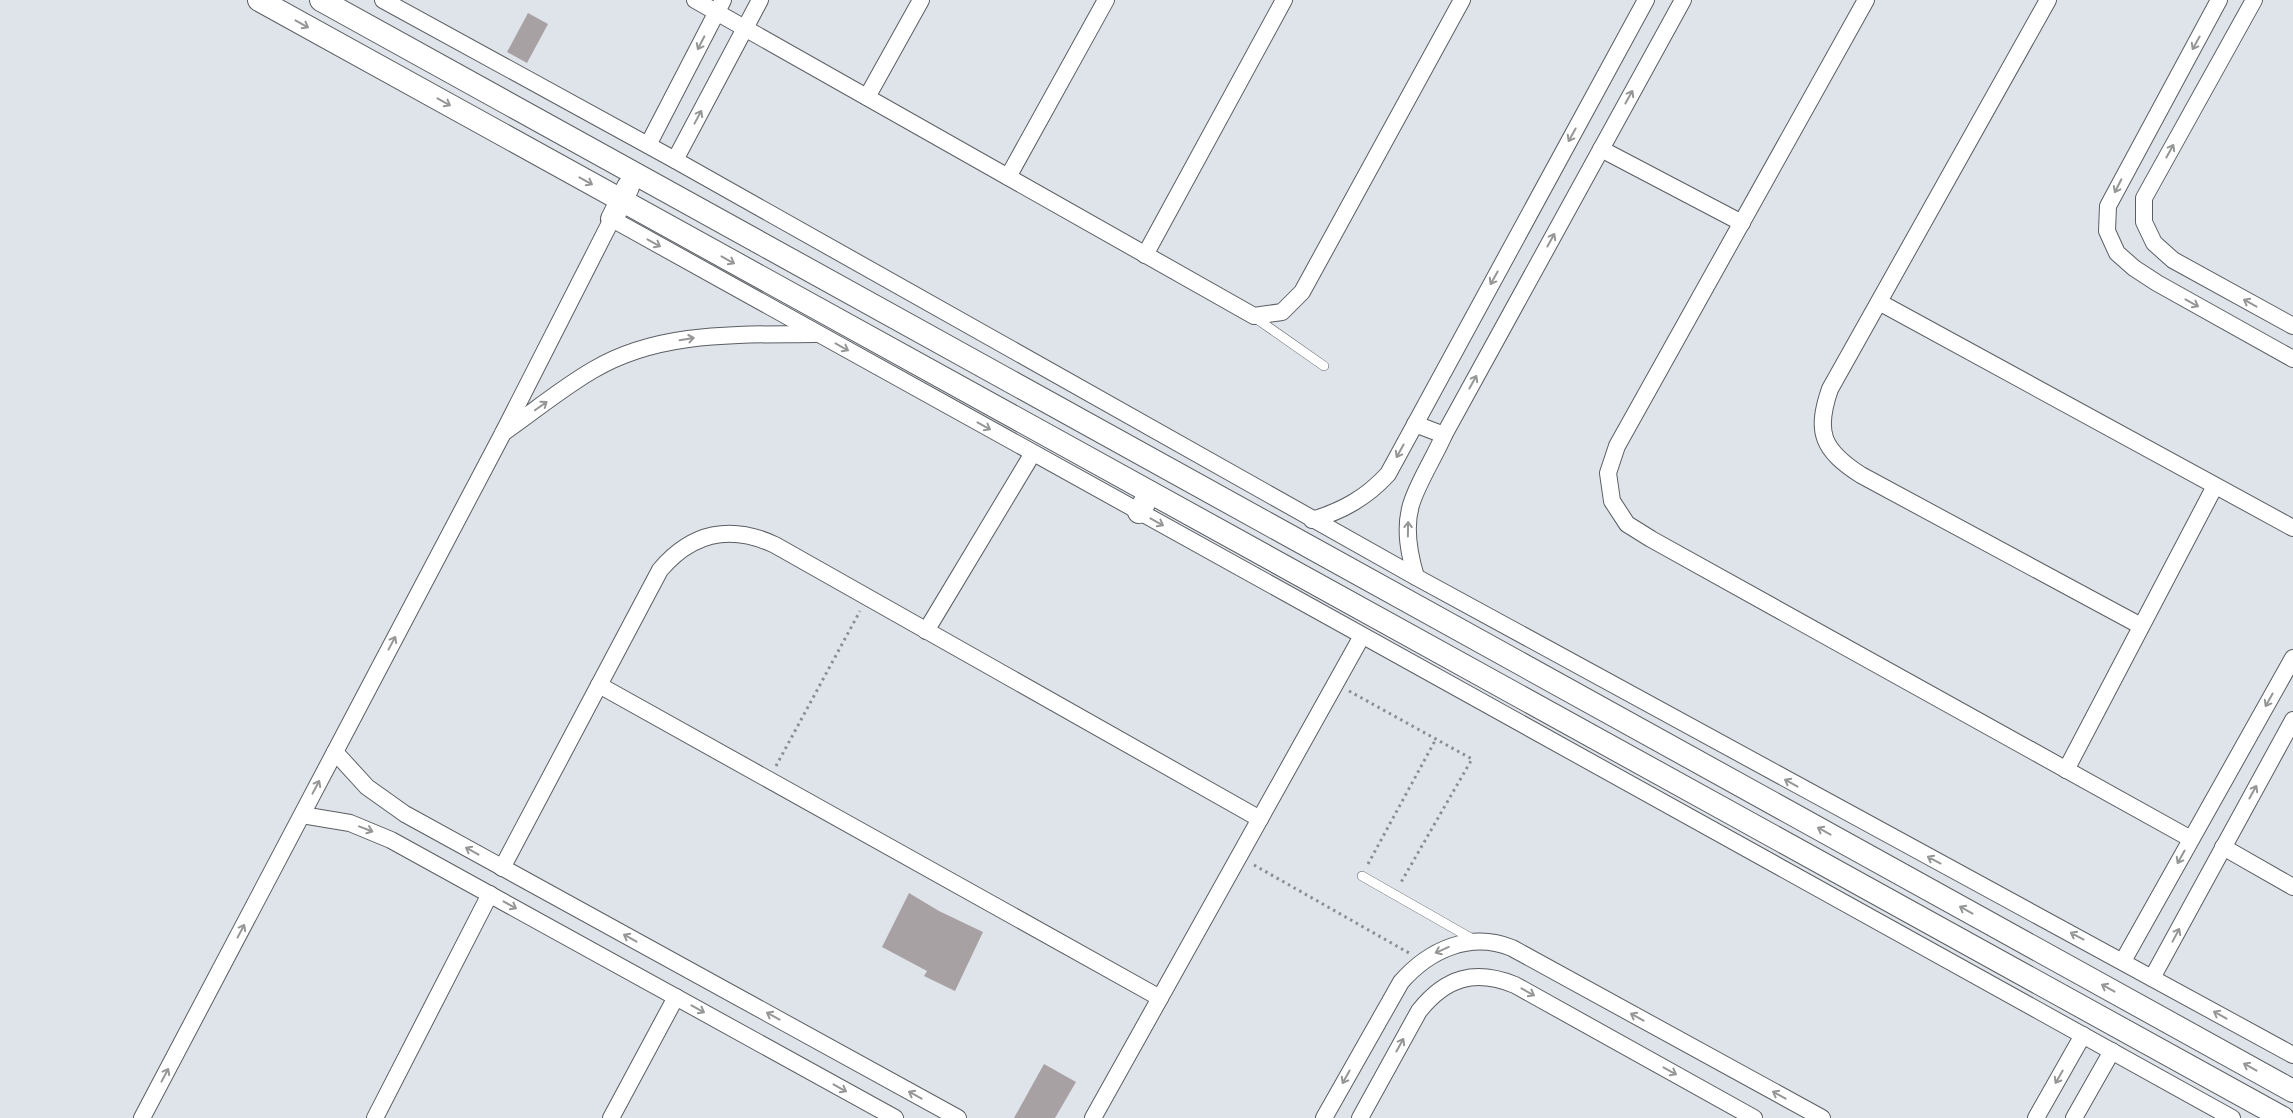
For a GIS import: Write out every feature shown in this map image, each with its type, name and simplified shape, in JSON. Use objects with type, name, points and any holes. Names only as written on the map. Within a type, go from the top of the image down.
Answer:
[{"type":"street","points":[[259,0],[616,210],[818,334],[1033,453],[1145,502],[1362,636],[2232,1118]]},
{"type":"street","points":[[321,0],[2293,1091]]},
{"type":"street","points":[[383,0],[675,160],[1312,520],[2293,1055]]},
{"type":"street","points":[[695,0],[720,6],[745,28],[1254,316],[1282,312],[1302,292],[1462,0]]},
{"type":"street","points":[[675,160],[760,0]]},
{"type":"street","points":[[867,97],[921,0]]},
{"type":"street","points":[[1008,177],[1106,0]]},
{"type":"street","points":[[1145,255],[1284,0]]},
{"type":"street","points":[[1312,520],[1347,507],[1376,487],[1388,474],[1646,0]]},
{"type":"street","points":[[1416,577],[1408,540],[1411,504],[1444,435],[1683,0]]},
{"type":"street","points":[[1866,0],[1617,446],[1608,473],[1612,501],[1626,524],[1650,539],[2191,839]]},
{"type":"street","points":[[2048,0],[1830,388],[1822,413],[1825,439],[1839,461],[2141,626]]},
{"type":"street","points":[[2219,0],[2108,206],[2107,231],[2117,253],[2134,268],[2157,283],[2293,359]]},
{"type":"street","points":[[2254,0],[2144,198],[2144,222],[2154,243],[2173,260],[2293,326]]},
{"type":"street","points":[[648,145],[720,6]]},
{"type":"street","points":[[1601,149],[1742,223]]},
{"type":"street","points":[[147,1113],[502,435],[634,173]]},
{"type":"street","points":[[616,210],[1145,502],[2283,1118]]},
{"type":"street","points":[[1879,302],[2293,528]]},
{"type":"street","points":[[502,435],[593,370],[635,352],[657,345],[704,336],[818,334]]},
{"type":"street","points":[[1415,424],[1444,435]]},
{"type":"street","points":[[926,631],[1033,453]]},
{"type":"street","points":[[2066,770],[2215,486]]},
{"type":"street","points":[[502,868],[660,570],[679,550],[702,538],[730,533],[761,539],[1260,820]]},
{"type":"street","points":[[1093,1118],[1362,636]]},
{"type":"street","points":[[2123,961],[2293,658]]},
{"type":"street","points":[[599,685],[1160,998]]},
{"type":"street","points":[[2152,978],[2293,720]]},
{"type":"street","points":[[335,752],[367,787],[385,802],[958,1118]]},
{"type":"street","points":[[302,815],[334,819],[371,830],[895,1118]]},
{"type":"street","points":[[2223,847],[2293,887]]},
{"type":"street","points":[[376,1118],[490,894]]},
{"type":"street","points":[[1324,1118],[1392,995],[1406,976],[1422,961],[1449,947],[1476,941],[1500,943],[1512,948],[1822,1118]]},
{"type":"street","points":[[1360,1118],[1419,1011],[1428,1000],[1449,984],[1476,975],[1490,976],[1515,985],[1754,1118]]},
{"type":"street","points":[[611,1118],[676,997]]},
{"type":"street","points":[[2036,1118],[2083,1035]]},
{"type":"street","points":[[2074,1118],[2112,1052]]},
{"type":"lane","points":[[1254,316],[1324,366]]},
{"type":"lane","points":[[1362,876],[1476,941]]},
{"type":"path","points":[[769,780],[868,598]]},
{"type":"path","points":[[1336,683],[1472,759],[1394,895]]},
{"type":"path","points":[[1362,876],[1436,739]]},
{"type":"path","points":[[1239,856],[1422,961]]},
{"type":"building","points":[[528,13],[548,24],[527,63],[507,52]]},
{"type":"building","points":[[909,893],[939,911],[983,932],[955,991],[924,976],[927,971],[882,947]]},
{"type":"building","points":[[1044,1064],[1076,1082],[1055,1118],[1014,1118]]}]
